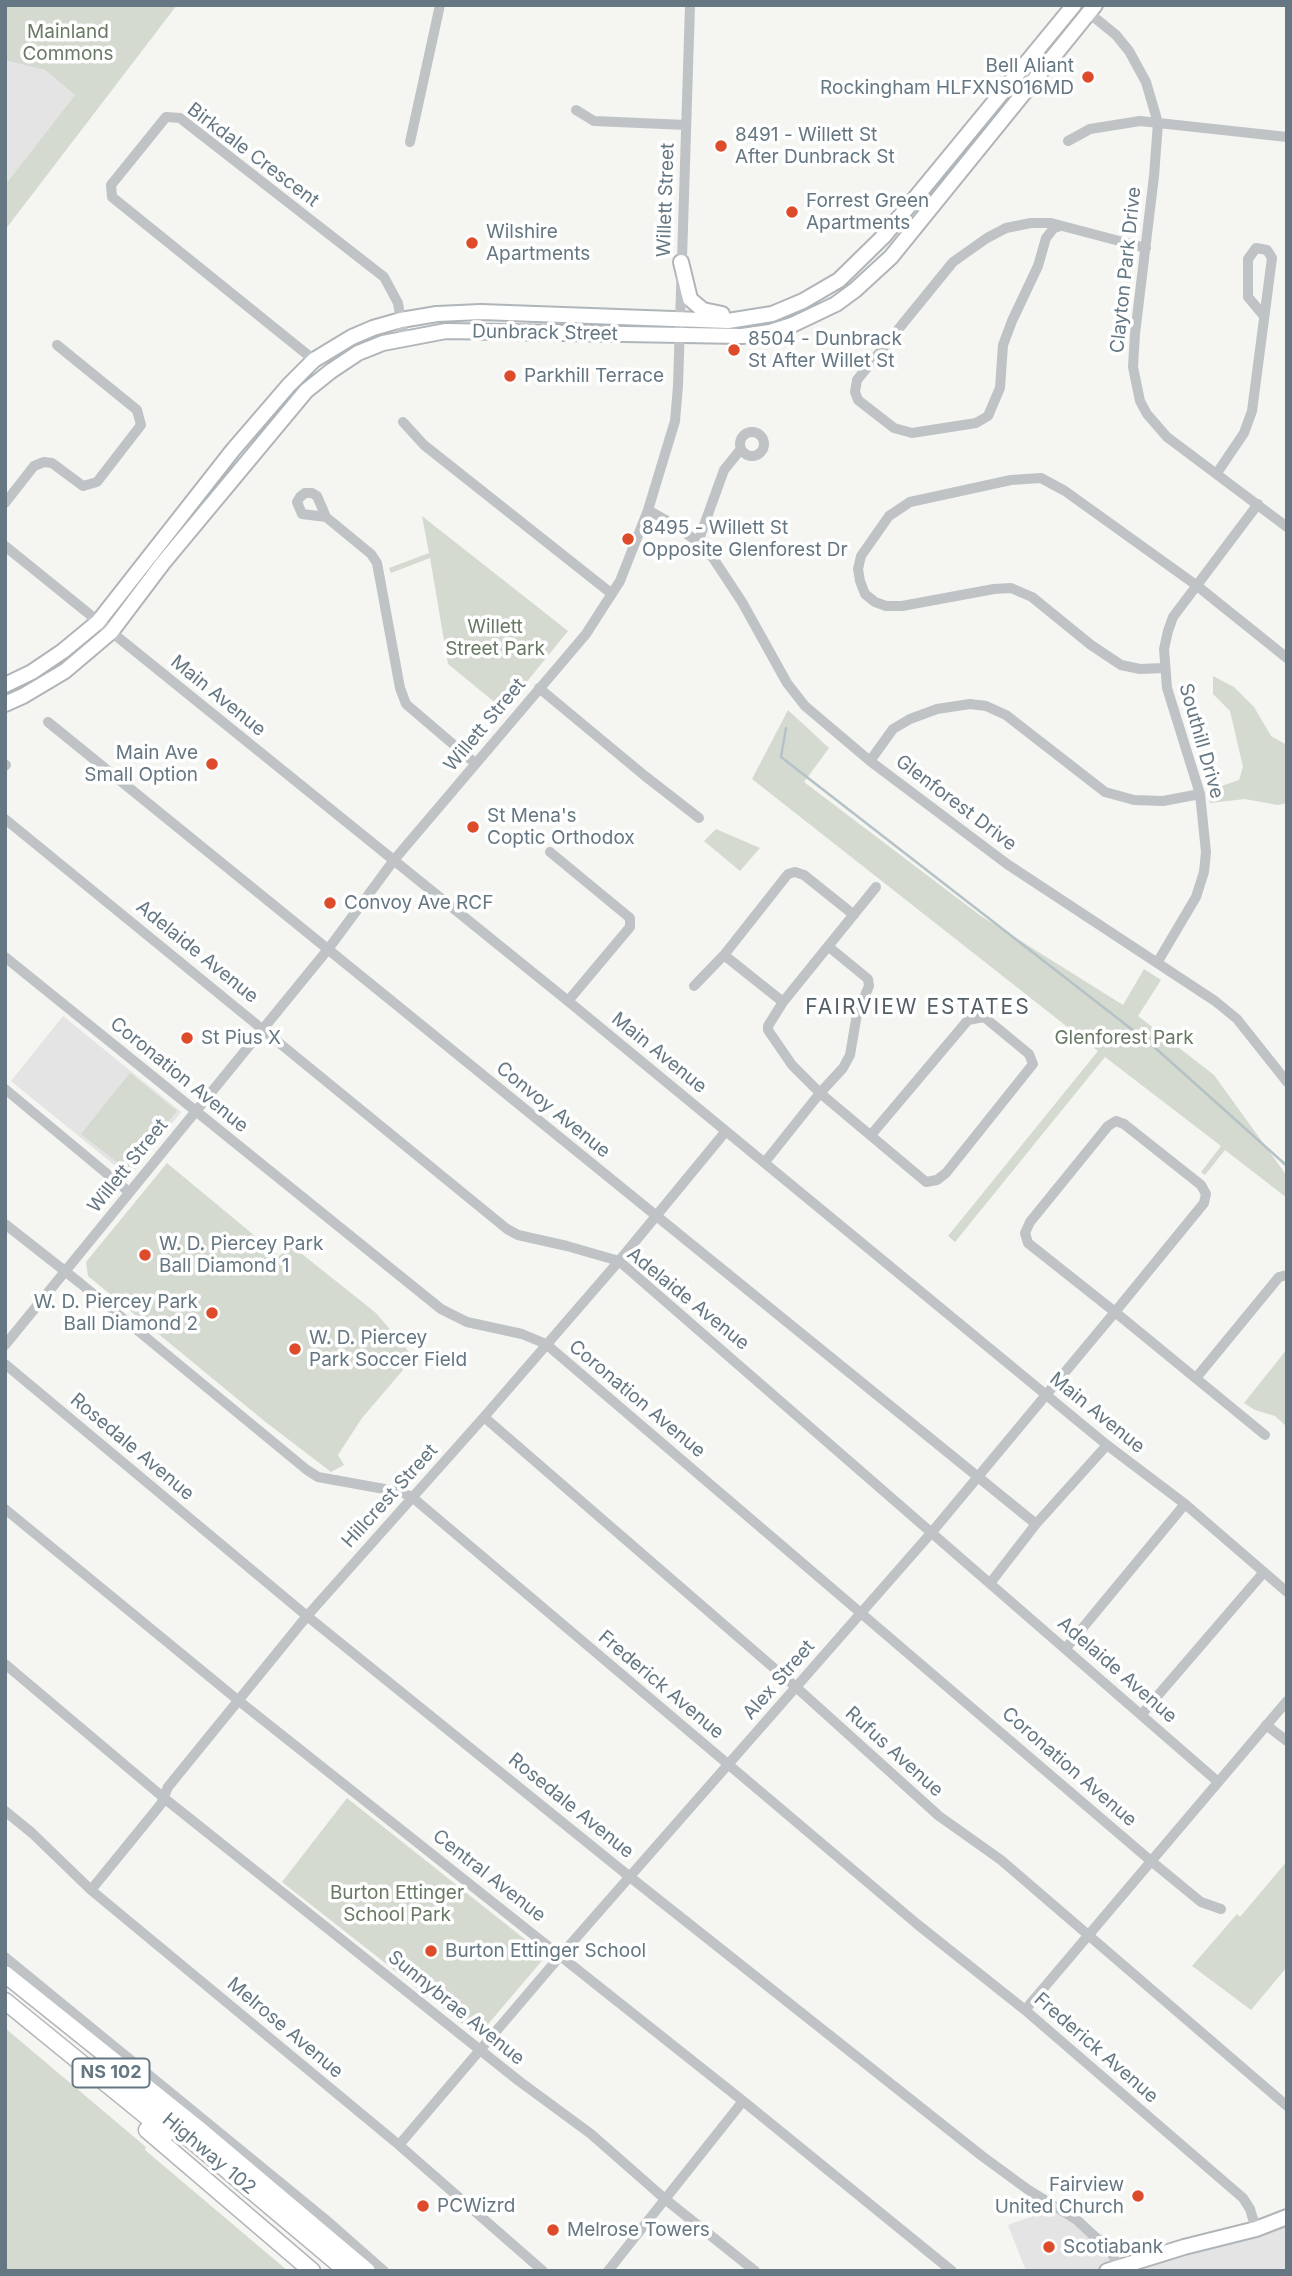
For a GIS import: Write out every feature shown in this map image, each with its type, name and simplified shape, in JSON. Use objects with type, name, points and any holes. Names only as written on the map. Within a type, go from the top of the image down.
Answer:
[{"type":"highway","points":[[5,1974],[201,2131],[367,2271]]},
{"type":"highway","name":"Highway 102","points":[[5,1984],[347,2271]]},
{"type":"highway","name":"Highway 102","points":[[5,2001],[333,2271]]},
{"type":"highway","points":[[27,2019],[129,2115],[312,2271]]},
{"type":"main road","name":"Dunbrack Street","points":[[5,685],[32,672],[63,651],[98,622],[233,450],[314,360],[352,337],[401,320],[437,314],[481,312],[728,321],[772,314],[803,301],[839,280],[884,236],[1074,5]]},
{"type":"main road","name":"Dunbrack Street","points":[[5,704],[65,671],[111,632],[163,563],[306,391],[358,353],[383,343],[446,331],[741,336],[770,332],[815,315],[855,290],[891,257],[1092,9]]},
{"type":"main road","points":[[681,262],[687,291],[695,305],[711,313],[754,317]]},
{"type":"main road","points":[[1113,2269],[1256,2229],[1287,2217]]},
{"type":"street","points":[[410,142],[440,5]]},
{"type":"street","name":"Willett Street","points":[[5,1345],[329,948],[394,860],[586,634],[620,581],[648,510],[675,421],[690,5]]},
{"type":"street","name":"Clayton Park Drive","points":[[1092,9],[1129,51],[1146,82],[1158,122],[1135,334],[1133,367],[1136,390],[1147,414],[1167,437],[1287,527]]},
{"type":"street","points":[[576,110],[594,121],[686,125]]},
{"type":"street","name":"Birkdale Crescent","points":[[314,360],[112,197],[111,185],[166,117],[180,118],[384,277],[398,303],[404,338]]},
{"type":"street","points":[[1068,141],[1090,129],[1140,121],[1287,137]]},
{"type":"street","points":[[1056,225],[1046,238],[1038,266],[1003,345],[1000,388],[988,416],[976,423],[912,433],[894,428],[858,400],[855,392],[857,380],[953,262],[987,238],[1006,228],[1031,223],[1056,225],[1146,248]]},
{"type":"street","points":[[1217,473],[1244,433],[1252,411],[1272,258],[1267,250],[1256,248],[1248,259],[1248,297],[1264,316]]},
{"type":"street","points":[[5,503],[34,466],[44,462],[52,463],[83,486],[97,482],[141,425],[137,410],[57,345]]},
{"type":"street","points":[[403,422],[424,446],[612,594]]},
{"type":"street","points":[[698,542],[723,470],[741,449]]},
{"type":"street","points":[[1164,667],[1140,669],[1121,665],[1091,645],[1032,597],[1012,588],[902,606],[886,606],[875,602],[865,594],[859,581],[861,556],[888,516],[910,502],[1011,480],[1041,478],[1065,491],[1196,585],[1286,658],[1287,665]]},
{"type":"street","name":"Southill Drive","points":[[1157,963],[1196,897],[1203,873],[1206,834],[1200,793],[1167,688],[1164,649],[1173,618],[1258,505]]},
{"type":"street","name":"Glenforest Drive","points":[[648,510],[698,542],[713,558],[742,601],[787,683],[805,706],[870,761],[1007,864],[1215,1001],[1237,1019],[1287,1082]]},
{"type":"street","points":[[326,517],[371,554],[377,563],[400,688],[406,704],[475,763]]},
{"type":"street","name":"Main Avenue","points":[[5,546],[568,1001],[1107,1445],[1185,1504],[1287,1592]]},
{"type":"street","points":[[540,688],[699,818]]},
{"type":"street","points":[[870,761],[893,729],[910,719],[937,709],[978,705],[1006,715],[1105,792],[1134,800],[1154,801],[1200,793]]},
{"type":"street","name":"Convoy Avenue","points":[[48,722],[979,1475],[1036,1524]]},
{"type":"street","name":"Adelaide Avenue","points":[[5,819],[507,1229],[518,1235],[619,1261],[1217,1781]]},
{"type":"street","points":[[550,852],[630,918],[630,927],[568,1001]]},
{"type":"street","points":[[694,986],[724,955],[788,874],[795,872],[804,875],[854,915]]},
{"type":"street","points":[[871,1135],[968,1020],[984,1017],[1029,1054],[1033,1063],[946,1173],[937,1180],[926,1182],[820,1093],[792,1065],[768,1030],[783,1002],[877,887]]},
{"type":"street","points":[[765,1162],[843,1068],[850,1055],[857,1014],[869,986],[868,979],[829,947]]},
{"type":"street","points":[[724,955],[783,1002]]},
{"type":"street","name":"Coronation Avenue","points":[[5,957],[441,1309],[467,1322],[522,1334],[546,1344],[1152,1861],[1201,1902],[1221,1909]]},
{"type":"street","points":[[5,1089],[129,1192]]},
{"type":"street","name":"Alex Street","points":[[399,2145],[561,1955],[932,1532],[1115,1312],[1204,1203],[1206,1194],[1201,1185],[1124,1124],[1116,1121],[1108,1126],[1030,1222],[1025,1233],[1028,1243],[1115,1312]]},
{"type":"street","name":"Hillcrest Street","points":[[91,1890],[161,1804],[168,1787],[307,1616],[619,1261],[726,1131]]},
{"type":"street","name":"Frederick Avenue","points":[[5,1224],[307,1470],[318,1477],[401,1492],[412,1497],[907,1915],[1026,2010],[1243,2198],[1256,2229]]},
{"type":"street","points":[[1196,1378],[1279,1277],[1287,1275]]},
{"type":"street","points":[[1115,1312],[1265,1435]]},
{"type":"street","name":"Rosedale Avenue","points":[[5,1364],[307,1616],[630,1877],[982,2156],[1027,2189],[1077,2220],[1112,2253],[1113,2269]]},
{"type":"street","name":"Rufus Avenue","points":[[484,1417],[797,1688],[939,1816],[1000,1860],[1287,2106]]},
{"type":"street","points":[[991,1582],[1036,1524],[1107,1445]]},
{"type":"street","points":[[1066,1648],[1185,1504]]},
{"type":"street","name":"Central Avenue","points":[[5,1509],[239,1701],[561,1955],[952,2271]]},
{"type":"street","points":[[1141,1715],[1264,1573]]},
{"type":"street","name":"Sunnybrae Avenue","points":[[5,1664],[164,1798],[548,2104],[591,2134],[665,2199],[755,2271]]},
{"type":"street","points":[[1026,2010],[1287,1701]]},
{"type":"street","points":[[1266,1725],[1287,1741]]},
{"type":"street","name":"Melrose Avenue","points":[[5,1811],[91,1890],[399,2145],[543,2271]]},
{"type":"street","points":[[5,1957],[325,2219],[384,2271]]},
{"type":"street","points":[[608,2271],[743,2101]]},
{"type":"shaded area","points":[[5,37],[75,95],[5,185]]},
{"type":"shaded area","points":[[63,1016],[181,1112],[129,1177],[11,1081]]},
{"type":"shaded area","points":[[1061,2206],[1104,2236],[1118,2255],[1125,2271],[1026,2271],[1008,2225]]},
{"type":"shaded area","points":[[1287,2224],[1287,2271],[1139,2271],[1209,2246]]},
{"type":"green space","name":"Mainland Commons","points":[[5,5],[177,5],[5,230],[5,185],[75,95],[45,70],[5,60]]},
{"type":"green space","name":"Willett Street Park","points":[[422,516],[568,631],[504,710],[448,664],[430,558],[391,573],[389,568],[429,553]]},
{"type":"green space","points":[[1213,676],[1234,687],[1254,707],[1271,736],[1287,745],[1287,803],[1278,805],[1245,799],[1210,803],[1207,791],[1239,780],[1243,767],[1230,711],[1213,694]]},
{"type":"green space","name":"Glenforest Park","points":[[788,710],[829,748],[804,782],[981,916],[1123,1005],[1144,969],[1161,980],[1138,1016],[1214,1075],[1287,1176],[1287,1198],[1225,1150],[1205,1175],[1201,1172],[1221,1146],[1105,1057],[955,1242],[948,1236],[1098,1051],[752,779]]},
{"type":"green space","points":[[716,829],[760,848],[740,871],[704,841]]},
{"type":"green space","points":[[130,1073],[177,1111],[128,1171],[81,1134]]},
{"type":"green space","points":[[167,1163],[279,1256],[292,1246],[376,1313],[410,1353],[403,1370],[362,1418],[338,1455],[344,1465],[331,1472],[263,1420],[88,1276],[86,1262]]},
{"type":"green space","points":[[1287,1349],[1287,1427],[1275,1416],[1255,1410],[1244,1403]]},
{"type":"green space","name":"Burton Ettinger School Park","points":[[347,1798],[546,1956],[478,2036],[282,1882]]},
{"type":"green space","points":[[1287,1861],[1287,1967],[1251,2010],[1192,1966],[1237,1914],[1240,1917]]},
{"type":"green space","points":[[5,2028],[146,2147],[145,2150],[288,2271],[5,2271]]},
{"type":"waterway","points":[[786,728],[781,757],[1152,1045],[1287,1166]]},
{"type":"place","name":"Bell Aliant Rockingham HLFXNS016MD","points":[[1088,77]]},
{"type":"place","name":"8491 - Willett St After Dunbrack St","points":[[721,146]]},
{"type":"place","name":"Forrest Green Apartments","points":[[792,212]]},
{"type":"place","name":"Wilshire Apartments","points":[[472,243]]},
{"type":"place","name":"8504 - Dunbrack St After Willet St","points":[[734,350]]},
{"type":"place","name":"Parkhill Terrace","points":[[510,376]]},
{"type":"place","name":"8495 - Willett St Opposite Glenforest Dr","points":[[628,539]]},
{"type":"place","name":"Main Ave Small Option","points":[[212,764]]},
{"type":"place","name":"St Mena's Coptic Orthodox","points":[[473,827]]},
{"type":"place","name":"Convoy Ave RCF","points":[[330,903]]},
{"type":"place","name":"St Pius X","points":[[187,1038]]},
{"type":"place","name":"W. D. Piercey Park Ball Diamond 1","points":[[145,1255]]},
{"type":"place","name":"W. D. Piercey Park Ball Diamond 2","points":[[212,1313]]},
{"type":"place","name":"W. D. Piercey Park Soccer Field","points":[[295,1349]]},
{"type":"place","name":"Burton Ettinger School","points":[[431,1951]]},
{"type":"place","name":"Fairview United Church","points":[[1138,2196]]},
{"type":"place","name":"PCWizrd","points":[[423,2206]]},
{"type":"place","name":"Melrose Towers","points":[[553,2230]]},
{"type":"place","name":"Scotiabank","points":[[1049,2247]]},
{"type":"district","name":"FAIRVIEW ESTATES","points":[[918,1008]]}]
